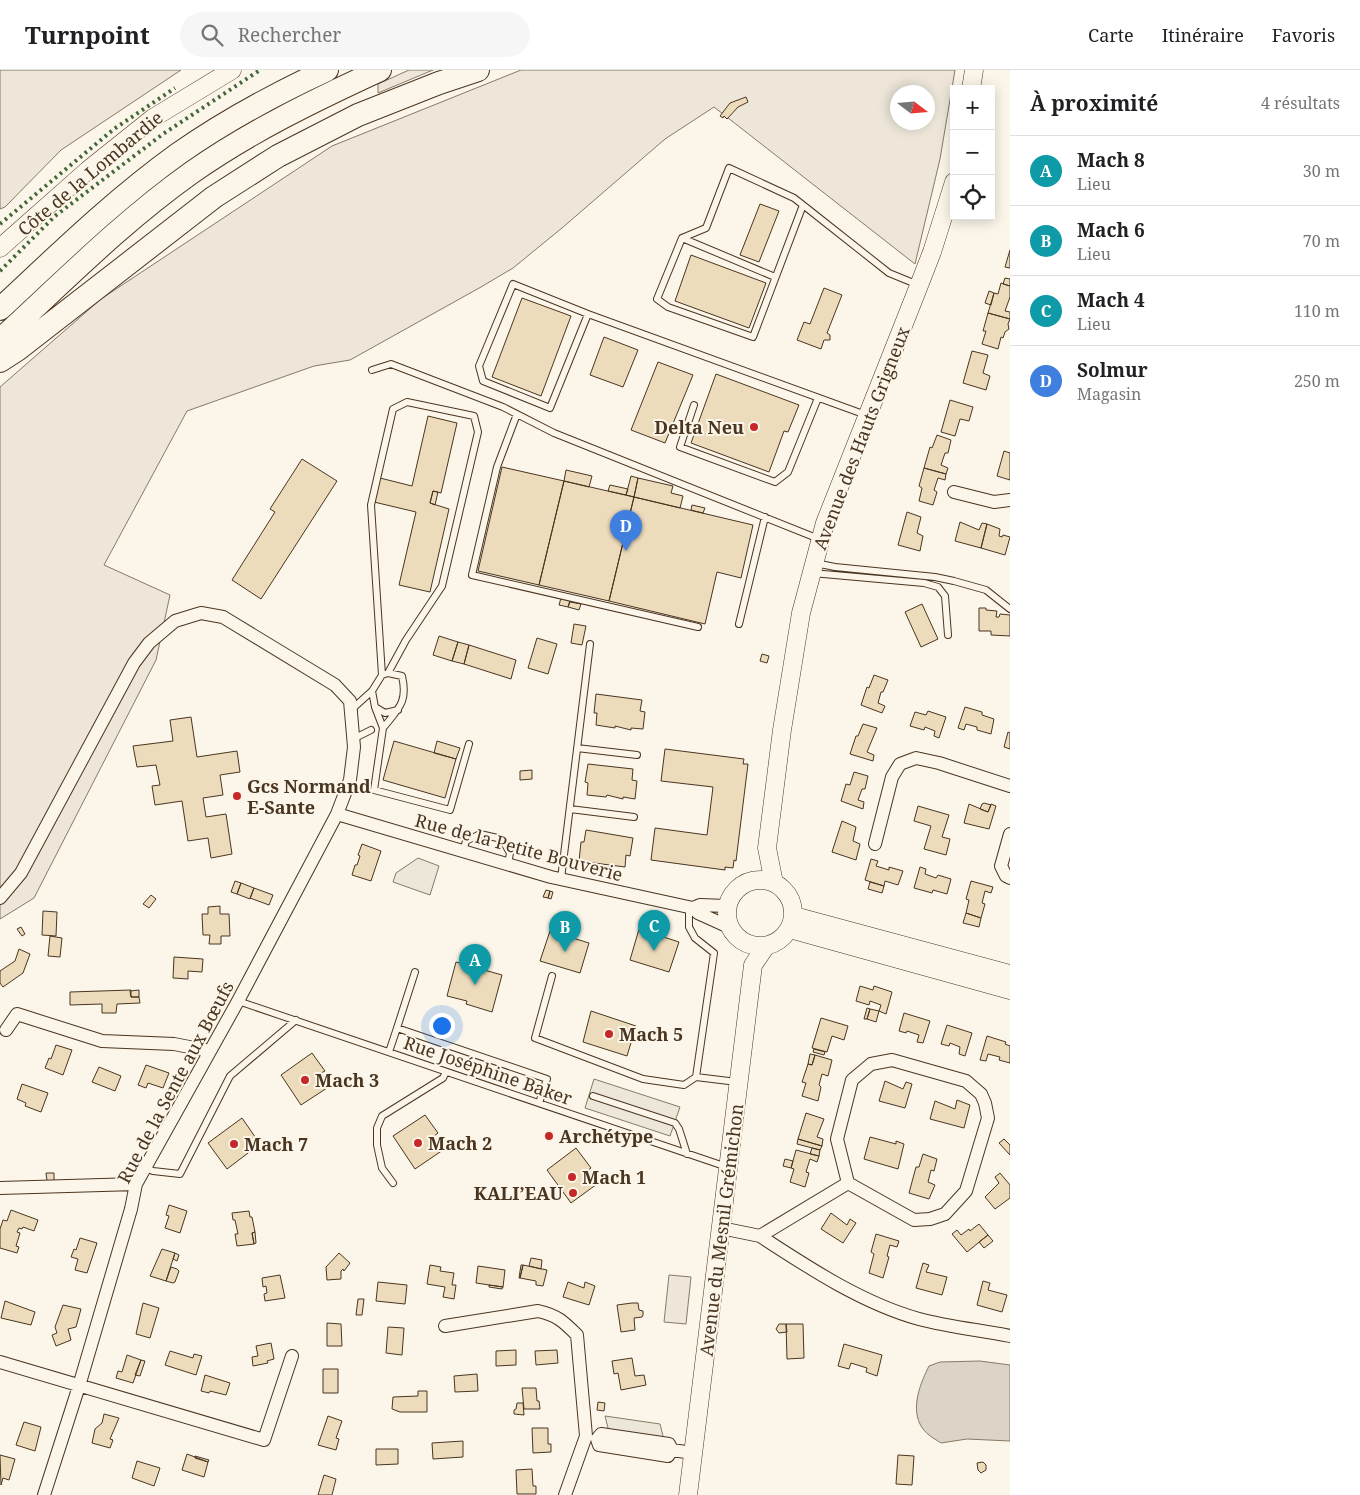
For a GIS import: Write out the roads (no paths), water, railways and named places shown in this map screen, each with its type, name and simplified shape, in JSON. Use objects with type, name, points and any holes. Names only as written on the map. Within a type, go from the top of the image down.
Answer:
[{"type":"highway","points":[[0,309],[122,198],[177,155],[224,124],[261,103],[327,70]]},
{"type":"highway","points":[[0,340],[116,234],[153,202],[192,173],[242,140],[320,98],[380,70]]},
{"type":"highway","points":[[0,361],[17,350],[214,197],[278,156],[358,115],[439,83],[478,70]]},
{"type":"street","name":"Côte de la Lombardie","points":[[0,248],[88,170],[153,118],[232,70]]},
{"type":"street","points":[[972,85],[974,70]]},
{"type":"street","name":"Avenue des Hauts Grigneux","points":[[774,882],[767,848],[788,686],[801,613],[812,568],[825,523],[932,252],[950,195]]},
{"type":"street","points":[[954,492],[994,502],[1010,500]]},
{"type":"street","points":[[0,898],[21,873],[134,663],[149,643],[175,621],[200,613],[223,616],[335,685],[350,701],[351,710]]},
{"type":"street","name":"Rue de la Sente aux Bœufs","points":[[44,1495],[80,1386],[131,1209],[136,1184],[238,1001],[337,814],[350,780],[354,747],[351,710]]},
{"type":"street","points":[[874,844],[892,777],[900,764],[916,758],[939,763],[1010,786]]},
{"type":"street","name":"Rue de la Petite Bouverie","points":[[337,814],[561,879],[691,908],[730,927]]},
{"type":"street","points":[[1010,834],[1001,866],[1006,876],[1010,878]]},
{"type":"street","name":"Avenue des Hauts Grigneux","points":[[746,883],[756,870],[767,848]]},
{"type":"street","points":[[757,880],[774,882],[784,889],[792,904],[792,922],[777,942],[766,946],[754,946],[744,942],[736,936],[727,918],[728,906],[732,896],[739,887],[746,883],[757,880]]},
{"type":"street","name":"Rue de la Petite Bouverie","points":[[691,908],[700,905],[728,906]]},
{"type":"street","points":[[792,922],[1010,974]]},
{"type":"street","points":[[792,922],[1010,990]]},
{"type":"street","name":"Avenue du Mesnil Grémichon","points":[[744,942],[753,966]]},
{"type":"street","name":"Avenue du Mesnil Grémichon","points":[[688,1495],[753,966],[766,946]]},
{"type":"street","points":[[6,1030],[17,1014],[102,1042],[174,1044],[210,1051]]},
{"type":"street","points":[[892,1060],[966,1081],[981,1094],[988,1118],[966,1191],[945,1214],[930,1219],[914,1220],[848,1183],[837,1139],[852,1080],[871,1064],[892,1060]]},
{"type":"street","points":[[760,1236],[848,1183]]},
{"type":"street","points":[[0,1188],[136,1184]]},
{"type":"street","points":[[721,1228],[760,1236],[819,1275],[891,1310],[921,1320],[1010,1336]]},
{"type":"street","points":[[445,1326],[538,1311],[552,1314],[566,1323],[577,1335],[591,1437],[566,1495]]},
{"type":"street","points":[[0,1362],[264,1440],[292,1356]]},
{"type":"street","points":[[591,1437],[600,1434],[669,1444],[672,1450],[693,1453]]},
{"type":"lane","points":[[803,205],[753,337],[668,307],[657,299],[682,238],[706,228],[729,168],[794,198],[803,205],[889,272],[911,282],[918,288]]},
{"type":"lane","points":[[682,238],[775,277]]},
{"type":"lane","points":[[588,314],[550,408],[484,381],[479,366],[513,284],[588,314],[867,416]]},
{"type":"lane","points":[[372,370],[391,364],[503,407],[554,433],[820,539]]},
{"type":"lane","points":[[694,405],[680,446],[775,482],[788,472],[818,398]]},
{"type":"lane","points":[[351,710],[372,691],[385,674],[442,586],[478,432],[474,416],[407,402],[393,409],[371,505],[385,674]]},
{"type":"lane","points":[[517,414],[497,467],[472,575],[698,627]]},
{"type":"lane","points":[[739,624],[765,517]]},
{"type":"lane","points":[[812,568],[835,567],[945,579],[986,590],[1010,609]]},
{"type":"lane","points":[[812,568],[924,583],[938,587],[945,596],[948,635]]},
{"type":"lane","points":[[561,879],[590,644]]},
{"type":"lane","points":[[383,728],[398,710],[406,694],[402,676],[385,674]]},
{"type":"lane","points":[[372,691],[375,707],[383,728],[374,790],[450,810],[469,744]]},
{"type":"lane","points":[[375,707],[385,713],[398,710]]},
{"type":"lane","points":[[353,740],[371,730]]},
{"type":"lane","points":[[577,748],[637,755]]},
{"type":"lane","points":[[570,809],[634,817]]},
{"type":"lane","points":[[463,851],[466,841],[480,834],[502,840],[510,853],[508,864]]},
{"type":"lane","points":[[691,908],[689,927],[695,938],[714,953],[696,1077]]},
{"type":"lane","points":[[388,1052],[415,972]]},
{"type":"lane","points":[[552,976],[535,1038],[643,1079],[684,1085],[696,1077],[739,1082]]},
{"type":"lane","name":"Rue Joséphine Baker","points":[[238,1001],[728,1167]]},
{"type":"lane","points":[[146,1168],[153,1171],[180,1174],[230,1076],[296,1020]]},
{"type":"lane","points":[[397,1028],[547,1079],[539,1104]]},
{"type":"lane","points":[[393,1183],[382,1168],[377,1145],[377,1128],[382,1116],[443,1078],[446,1072]]},
{"type":"lane","points":[[593,1096],[675,1123],[679,1129],[687,1154]]},
{"type":"place","name":"Delta Neu","points":[[754,427]]},
{"type":"place","name":"Solmur","points":[[626,551]]},
{"type":"place","name":"Gcs Normand E-Sante","points":[[237,796]]},
{"type":"place","name":"Mach 4","points":[[654,951]]},
{"type":"place","name":"Mach 6","points":[[565,952]]},
{"type":"place","name":"Mach 8","points":[[475,985]]},
{"type":"place","name":"Mach 5","points":[[609,1034]]},
{"type":"place","name":"Mach 3","points":[[305,1080]]},
{"type":"place","name":"Archétype","points":[[549,1136]]},
{"type":"place","name":"Mach 2","points":[[418,1143]]},
{"type":"place","name":"Mach 7","points":[[234,1144]]},
{"type":"place","name":"Mach 1","points":[[572,1177]]},
{"type":"place","name":"KALI’EAU","points":[[573,1193]]}]
